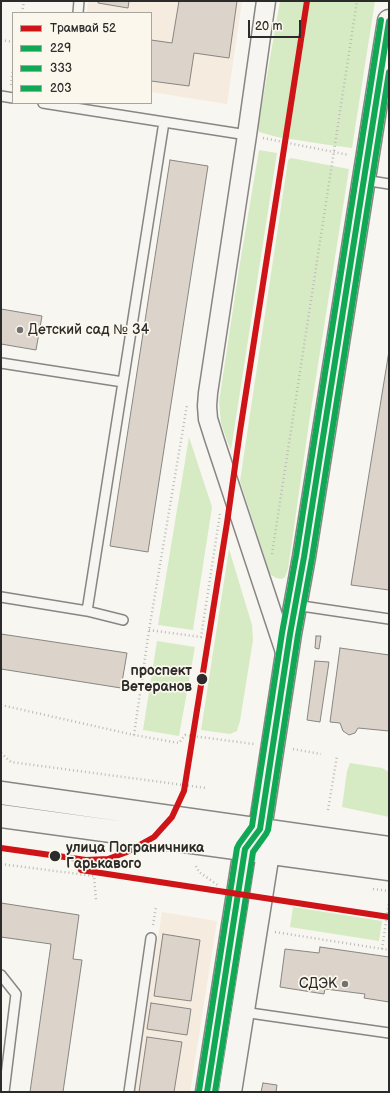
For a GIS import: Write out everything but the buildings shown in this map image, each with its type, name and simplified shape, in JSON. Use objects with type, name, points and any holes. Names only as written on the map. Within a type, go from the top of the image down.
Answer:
[{"type":"street","points":[[266,1],[207,406],[208,419],[214,438],[286,656]]},
{"type":"street","points":[[230,1092],[268,853],[260,829],[286,656],[304,557],[389,21]]},
{"type":"street","points":[[1,793],[389,848]]},
{"type":"street","points":[[1,816],[389,869]]},
{"type":"street","points":[[207,1092],[245,849],[260,829]]},
{"type":"lane","points":[[78,12],[79,1]]},
{"type":"lane","points":[[1,96],[12,98]]},
{"type":"lane","points":[[54,104],[247,135]]},
{"type":"lane","points":[[87,611],[164,122]]},
{"type":"lane","points":[[364,180],[389,184]]},
{"type":"lane","points":[[1,363],[123,382]]},
{"type":"lane","points":[[1,597],[87,611],[123,620]]},
{"type":"lane","points":[[295,605],[389,619]]},
{"type":"lane","points":[[128,1092],[151,938]]},
{"type":"lane","points":[[1,975],[16,994],[4,1092]]},
{"type":"lane","points":[[243,1012],[389,1034]]},
{"type":"path","points":[[22,12],[24,1]]},
{"type":"path","points":[[272,557],[357,1]]},
{"type":"path","points":[[1,40],[12,42]]},
{"type":"path","points":[[247,135],[351,155]]},
{"type":"path","points":[[134,735],[149,630],[187,405]]},
{"type":"path","points":[[149,630],[201,637],[220,513]]},
{"type":"path","points":[[1,705],[134,735],[179,743],[185,735],[259,744]]},
{"type":"path","points":[[293,749],[320,754]]},
{"type":"path","points":[[1,753],[12,762],[206,788]]},
{"type":"path","points":[[328,810],[337,756]]},
{"type":"path","points":[[1,864],[94,876],[96,900]]},
{"type":"path","points":[[196,866],[199,872],[221,888]]},
{"type":"path","points":[[382,949],[389,902]]},
{"type":"path","points":[[151,938],[156,907]]},
{"type":"path","points":[[268,930],[389,950]]},
{"type":"shaded area","points":[[88,1],[242,1],[227,104],[152,92],[152,12],[87,12]]},
{"type":"shaded area","points":[[162,912],[217,921],[190,1092],[134,1092]]},
{"type":"green space","points":[[280,1],[375,1],[352,148],[277,137],[259,132],[258,127]]},
{"type":"green space","points":[[259,150],[277,153],[231,450],[221,423],[219,402]]},
{"type":"green space","points":[[291,158],[349,169],[311,409],[288,569],[285,577],[282,579],[276,578],[270,574],[240,481],[288,160]]},
{"type":"green space","points":[[189,437],[212,507],[193,630],[158,625]]},
{"type":"green space","points":[[229,549],[252,625],[253,640],[240,721],[237,731],[230,734],[201,730]]},
{"type":"green space","points":[[157,641],[195,647],[179,736],[143,730]]},
{"type":"green space","points":[[350,763],[382,768],[389,772],[389,817],[342,807],[347,771]]},
{"type":"green space","points":[[293,907],[382,921],[379,941],[290,927]]},
{"type":"tram line","name":"52","points":[[1,848],[86,860],[108,859],[127,852],[154,837],[172,817],[184,791],[227,523],[307,1]]},
{"type":"tram line","name":"52","points":[[81,870],[389,917]]},
{"type":"transit line","name":"203","points":[[199,1091],[237,848],[252,826],[381,20]]},
{"type":"transit line","name":"229","points":[[207,1092],[245,849],[260,829],[389,21]]},
{"type":"transit line","name":"333","points":[[215,1092],[253,852],[268,830],[389,72]]},
{"type":"place","name":"Детский сад № 34","points":[[20,330]]},
{"type":"place","name":"проспект Ветеранов","points":[[202,679]]},
{"type":"place","name":"улица Пограничника Гарькавого","points":[[55,856]]},
{"type":"place","name":"СДЭК","points":[[345,984]]}]
